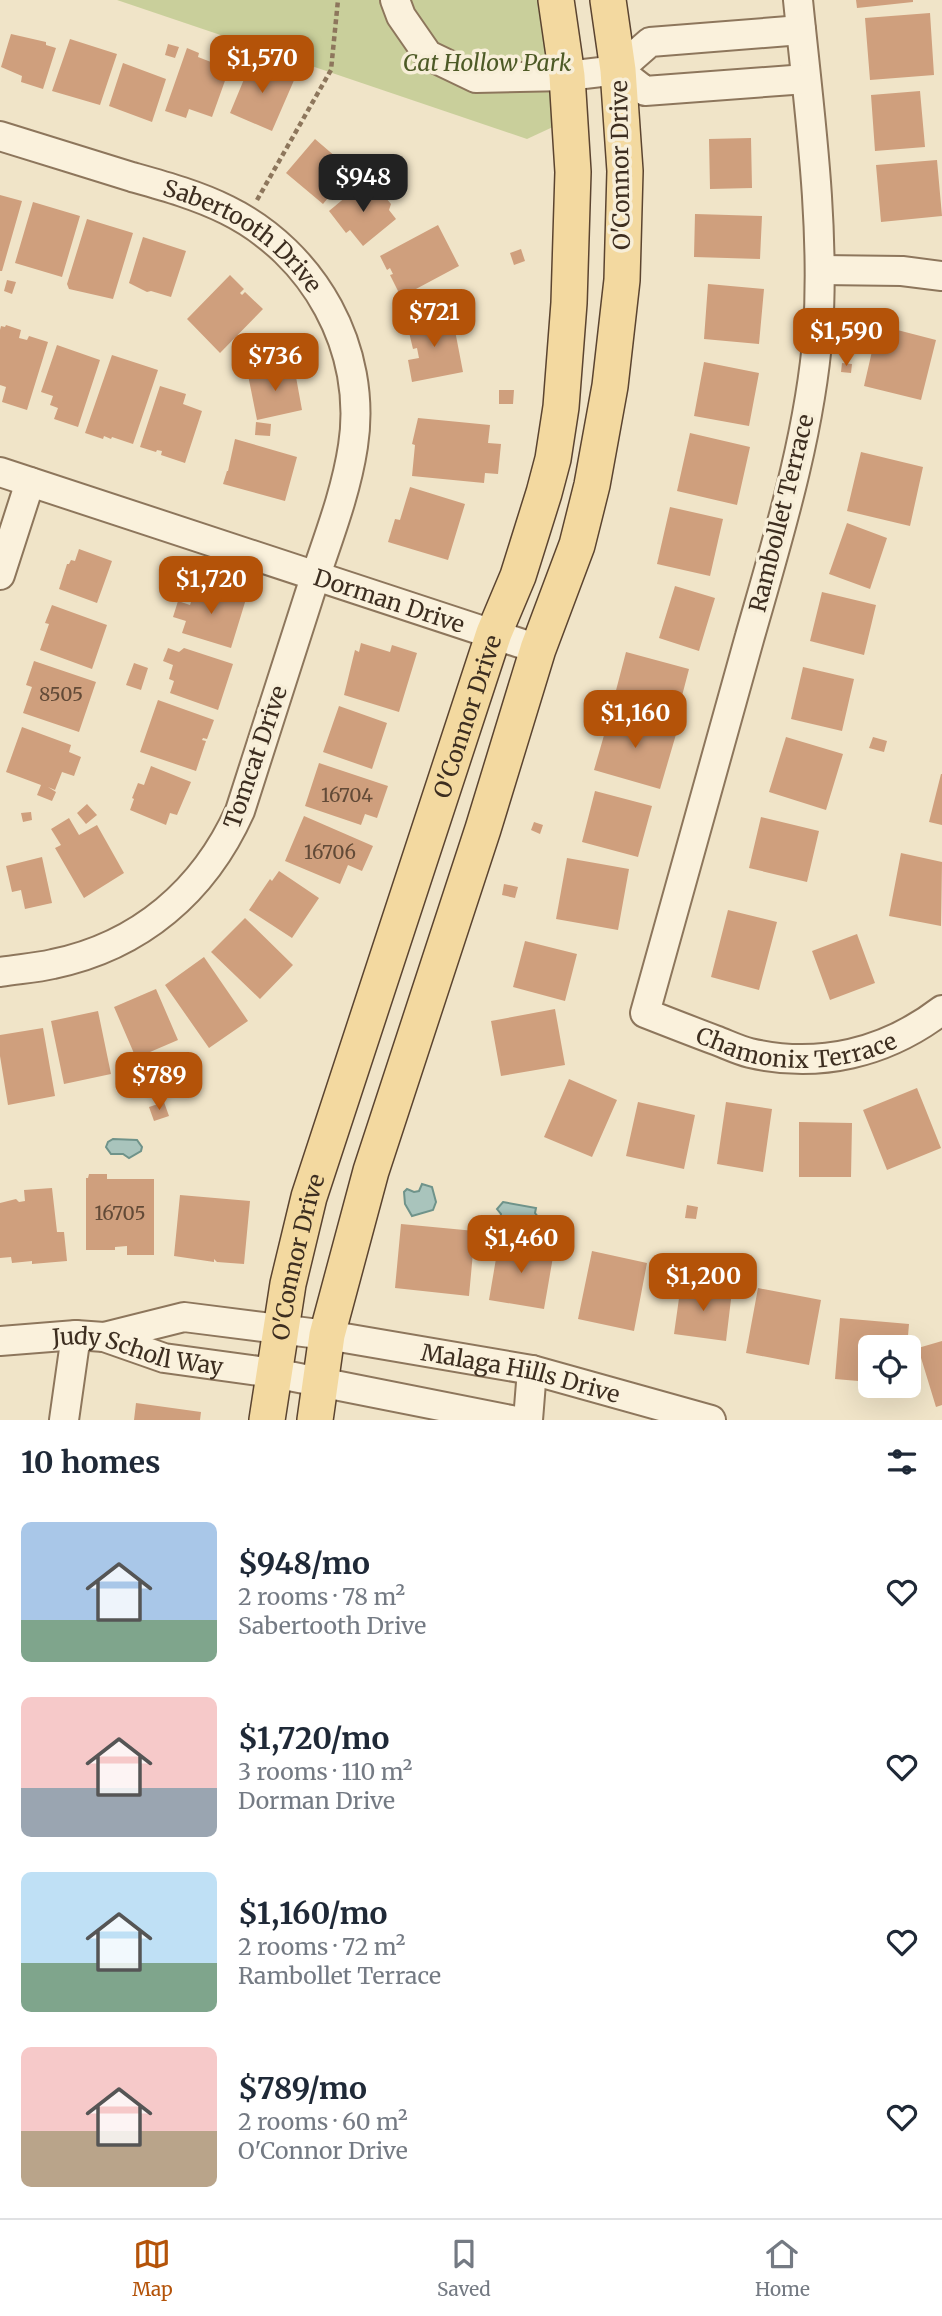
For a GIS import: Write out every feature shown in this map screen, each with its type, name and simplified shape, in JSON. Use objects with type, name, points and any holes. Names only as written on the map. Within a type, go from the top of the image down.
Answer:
[{"type":"main road","name":"O'Connor Drive","points":[[267,1420],[288,1284],[309,1197],[494,633],[517,576],[553,459],[561,407],[569,303],[573,172],[567,76],[556,0]]},
{"type":"main road","name":"O'Connor Drive","points":[[315,1420],[327,1335],[371,1171],[483,829],[538,649],[577,545],[592,485],[610,386],[622,280],[625,171],[618,70],[608,0]]},
{"type":"street","points":[[395,0],[401,16],[428,55],[476,78],[567,76],[618,70],[650,42],[801,30]]},
{"type":"street","name":"Rambollet Terrace","points":[[645,1013],[784,516],[810,395],[821,270],[818,207],[798,0]]},
{"type":"street","points":[[618,70],[645,91],[806,79]]},
{"type":"street","name":"Sabertooth Drive","points":[[0,136],[190,194],[228,210],[262,231],[293,257],[317,288],[337,323],[350,360],[356,423],[346,487],[316,574]]},
{"type":"street","points":[[821,270],[902,271],[942,276]]},
{"type":"street","name":"Dorman Drive","points":[[0,472],[538,649]]},
{"type":"street","points":[[0,575],[30,482]]},
{"type":"street","name":"Tomcat Drive","points":[[0,972],[54,964],[93,953],[131,936],[165,912],[196,884],[232,830],[240,811],[316,574]]},
{"type":"street","name":"Chamonix Terrace","points":[[645,1013],[748,1052],[784,1059],[821,1059],[857,1054],[891,1042],[942,1010]]},
{"type":"street","name":"Malaga Hills Drive","points":[[104,1337],[184,1317],[327,1335],[532,1370],[711,1420]]},
{"type":"street","points":[[64,1420],[76,1335]]},
{"type":"street","name":"Judy Scholl Way","points":[[0,1341],[76,1335],[104,1337],[164,1358],[274,1373]]},
{"type":"street","points":[[528,1420],[532,1370]]},
{"type":"street","name":"Malaga Hills Drive","points":[[274,1373],[511,1420]]},
{"type":"path","points":[[245,221],[331,70],[338,0]]},
{"type":"green space","name":"Cat Hollow Park","points":[[117,0],[542,0],[555,126],[527,139]]},
{"type":"water","points":[[113,1139],[137,1140],[142,1147],[141,1151],[129,1158],[123,1154],[111,1154],[106,1147]]},
{"type":"water","points":[[422,1184],[432,1187],[436,1202],[433,1210],[412,1216],[405,1204],[404,1192],[407,1189],[419,1191]]},
{"type":"water","points":[[503,1202],[536,1208],[535,1213],[539,1218],[534,1219],[533,1223],[500,1218],[501,1214],[497,1209]]},
{"type":"building","points":[[856,0],[913,0],[913,2],[857,8]]},
{"type":"building","points":[[930,13],[934,75],[870,80],[865,18]]},
{"type":"building","points":[[11,34],[46,42],[46,45],[56,48],[43,89],[21,82],[22,76],[1,67]]},
{"type":"building","points":[[70,39],[117,54],[100,105],[52,91]]},
{"type":"building","points":[[168,44],[179,47],[175,58],[165,55]]},
{"type":"building","points":[[187,48],[199,53],[198,57],[211,62],[212,58],[231,64],[212,117],[189,109],[186,118],[165,111]]},
{"type":"building","points":[[252,60],[295,78],[272,131],[230,113]]},
{"type":"building","points":[[123,63],[166,79],[152,122],[109,106]]},
{"type":"building","points":[[920,91],[925,147],[875,151],[871,95]]},
{"type":"building","points":[[751,138],[752,188],[710,189],[709,139]]},
{"type":"building","points":[[315,139],[351,170],[323,204],[286,173]]},
{"type":"building","points":[[937,160],[942,216],[881,222],[876,165]]},
{"type":"building","points":[[365,181],[380,199],[386,198],[391,204],[389,210],[396,219],[363,246],[350,230],[346,233],[329,211]]},
{"type":"building","points":[[0,195],[22,201],[2,271],[0,271]]},
{"type":"building","points":[[33,202],[80,216],[62,277],[15,263]]},
{"type":"building","points":[[695,214],[762,216],[760,259],[694,257]]},
{"type":"building","points":[[87,219],[133,233],[113,299],[69,289],[67,284]]},
{"type":"building","points":[[438,225],[459,266],[401,297],[390,275],[393,274],[390,268],[387,270],[380,256]]},
{"type":"building","points":[[143,237],[186,251],[171,297],[147,292],[129,283]]},
{"type":"building","points":[[521,249],[525,261],[514,265],[510,253]]},
{"type":"building","points":[[230,275],[244,289],[240,293],[242,295],[245,292],[263,309],[220,353],[187,319]]},
{"type":"building","points":[[7,280],[16,282],[12,294],[4,291]]},
{"type":"building","points":[[708,284],[764,289],[759,344],[704,339]]},
{"type":"building","points":[[452,315],[463,372],[412,382],[408,360],[419,358],[417,348],[413,349],[407,324]]},
{"type":"building","points":[[878,325],[936,340],[921,400],[864,386]]},
{"type":"building","points":[[1,326],[21,330],[19,338],[27,340],[29,336],[48,342],[27,410],[2,402],[6,387],[0,385],[0,330]]},
{"type":"building","points":[[57,345],[100,360],[78,427],[54,419],[58,408],[50,405],[53,396],[41,392]]},
{"type":"building","points":[[112,355],[158,370],[133,444],[112,437],[111,439],[104,436],[103,439],[85,433]]},
{"type":"building","points":[[704,362],[759,373],[749,426],[694,416]]},
{"type":"building","points":[[842,363],[852,364],[851,373],[841,372]]},
{"type":"building","points":[[294,366],[302,410],[257,420],[248,375]]},
{"type":"building","points":[[160,386],[186,394],[183,404],[202,411],[185,463],[161,455],[162,451],[140,447]]},
{"type":"building","points":[[499,390],[514,390],[513,404],[499,404]]},
{"type":"building","points":[[418,418],[490,425],[488,443],[501,444],[498,474],[485,473],[484,483],[412,476],[415,445],[412,444]]},
{"type":"building","points":[[256,422],[271,424],[270,436],[255,435]]},
{"type":"building","points":[[690,433],[750,447],[737,505],[677,491]]},
{"type":"building","points":[[235,439],[297,457],[285,501],[223,484]]},
{"type":"building","points":[[861,452],[923,467],[910,526],[847,511]]},
{"type":"building","points":[[410,487],[465,504],[448,560],[388,542],[395,519],[400,520]]},
{"type":"building","points":[[670,507],[723,519],[710,576],[657,564]]},
{"type":"building","points":[[847,523],[887,538],[870,589],[829,574]]},
{"type":"building","points":[[79,549],[112,561],[97,603],[59,589],[67,564],[71,560],[75,561]]},
{"type":"building","points":[[197,584],[246,599],[231,648],[182,633],[186,621],[173,617],[178,601],[190,605]]},
{"type":"building","points":[[675,586],[715,598],[699,651],[659,638]]},
{"type":"building","points":[[822,592],[876,605],[864,655],[810,641]]},
{"type":"building","points":[[52,605],[107,625],[92,669],[40,650],[49,624],[45,623]]},
{"type":"building","points":[[361,643],[390,652],[392,645],[417,653],[399,712],[344,695],[355,650],[359,652]]},
{"type":"building","points":[[168,648],[179,652],[184,648],[233,664],[218,710],[170,693],[174,681],[169,679],[173,665],[163,661]]},
{"type":"building","points":[[626,652],[689,669],[677,715],[614,698]]},
{"type":"building","points":[[34,661],[96,682],[79,732],[23,713],[32,687],[26,685]]},
{"type":"building","points":[[134,663],[148,668],[141,690],[126,685]]},
{"type":"building","points":[[803,667],[854,679],[842,731],[791,719]]},
{"type":"building","points":[[158,700],[214,720],[207,739],[202,740],[206,741],[196,771],[140,752]]},
{"type":"building","points":[[339,706],[387,723],[372,769],[323,752]]},
{"type":"building","points":[[611,711],[677,731],[660,789],[594,770]]},
{"type":"building","points":[[22,727],[71,745],[69,752],[81,757],[74,776],[62,772],[55,790],[48,787],[56,792],[52,801],[37,795],[41,785],[6,772]]},
{"type":"building","points":[[786,737],[843,754],[826,810],[769,792]]},
{"type":"building","points":[[873,737],[887,741],[884,752],[869,748]]},
{"type":"building","points":[[319,763],[388,786],[377,818],[365,814],[361,825],[305,806]]},
{"type":"building","points":[[151,766],[191,782],[177,815],[170,813],[166,825],[130,810],[138,783],[144,785]]},
{"type":"building","points":[[942,774],[942,825],[929,822]]},
{"type":"building","points":[[595,791],[652,806],[638,857],[582,842]]},
{"type":"building","points":[[87,804],[97,815],[86,824],[77,813]]},
{"type":"building","points":[[31,812],[32,820],[23,822],[21,813]]},
{"type":"building","points":[[304,816],[373,846],[362,871],[348,865],[340,884],[285,861]]},
{"type":"building","points":[[761,817],[819,831],[807,882],[749,868]]},
{"type":"building","points":[[69,818],[79,835],[97,825],[124,873],[84,898],[55,848],[61,845],[51,829]]},
{"type":"building","points":[[534,822],[543,825],[540,834],[531,830]]},
{"type":"building","points":[[901,853],[942,862],[941,926],[889,916]]},
{"type":"building","points":[[42,857],[52,903],[25,909],[21,890],[12,892],[6,866]]},
{"type":"building","points":[[567,858],[629,869],[618,930],[556,919]]},
{"type":"building","points":[[279,871],[319,898],[292,938],[249,910],[270,879],[272,881]]},
{"type":"building","points":[[504,884],[518,887],[515,898],[502,895]]},
{"type":"building","points":[[728,910],[777,922],[759,990],[711,977]]},
{"type":"building","points":[[245,918],[293,965],[260,999],[211,952]]},
{"type":"building","points":[[857,934],[875,983],[830,1000],[812,951]]},
{"type":"building","points":[[525,941],[577,954],[565,1001],[513,987]]},
{"type":"building","points":[[204,957],[248,1021],[209,1048],[165,985]]},
{"type":"building","points":[[156,989],[178,1040],[136,1058],[114,1007]]},
{"type":"building","points":[[555,1009],[565,1065],[501,1076],[491,1021]]},
{"type":"building","points":[[98,1011],[111,1074],[64,1084],[51,1021]]},
{"type":"building","points":[[43,1028],[55,1096],[8,1105],[0,1056],[0,1035]]},
{"type":"building","points":[[569,1079],[617,1100],[592,1157],[544,1137]]},
{"type":"building","points":[[917,1088],[941,1148],[887,1170],[863,1110]]},
{"type":"building","points":[[164,1102],[169,1116],[154,1121],[149,1107]]},
{"type":"building","points":[[638,1102],[695,1115],[684,1169],[626,1156]]},
{"type":"building","points":[[726,1102],[772,1109],[763,1172],[717,1164]]},
{"type":"building","points":[[799,1122],[852,1123],[851,1177],[799,1177]]},
{"type":"building","points":[[89,1174],[107,1174],[107,1179],[154,1179],[154,1255],[127,1255],[127,1246],[115,1247],[115,1250],[86,1250],[86,1178]]},
{"type":"building","points":[[52,1188],[57,1232],[64,1232],[67,1261],[32,1264],[32,1261],[12,1263],[11,1257],[0,1258],[0,1203],[16,1199],[19,1202],[25,1201],[24,1190]]},
{"type":"building","points":[[180,1195],[250,1201],[244,1264],[174,1256]]},
{"type":"building","points":[[687,1205],[698,1207],[696,1219],[685,1218]]},
{"type":"building","points":[[401,1224],[475,1231],[469,1296],[395,1288]]},
{"type":"building","points":[[499,1241],[554,1251],[544,1309],[489,1300]]},
{"type":"building","points":[[592,1251],[647,1263],[634,1331],[578,1319]]},
{"type":"building","points":[[681,1284],[732,1291],[726,1341],[674,1334]]},
{"type":"building","points":[[758,1288],[821,1300],[809,1365],[746,1353]]},
{"type":"building","points":[[840,1318],[909,1324],[908,1335],[858,1335],[858,1381],[835,1379]]},
{"type":"building","points":[[942,1341],[942,1405],[936,1407],[921,1358],[921,1347]]},
{"type":"building","points":[[136,1403],[201,1412],[200,1420],[134,1420]]}]
